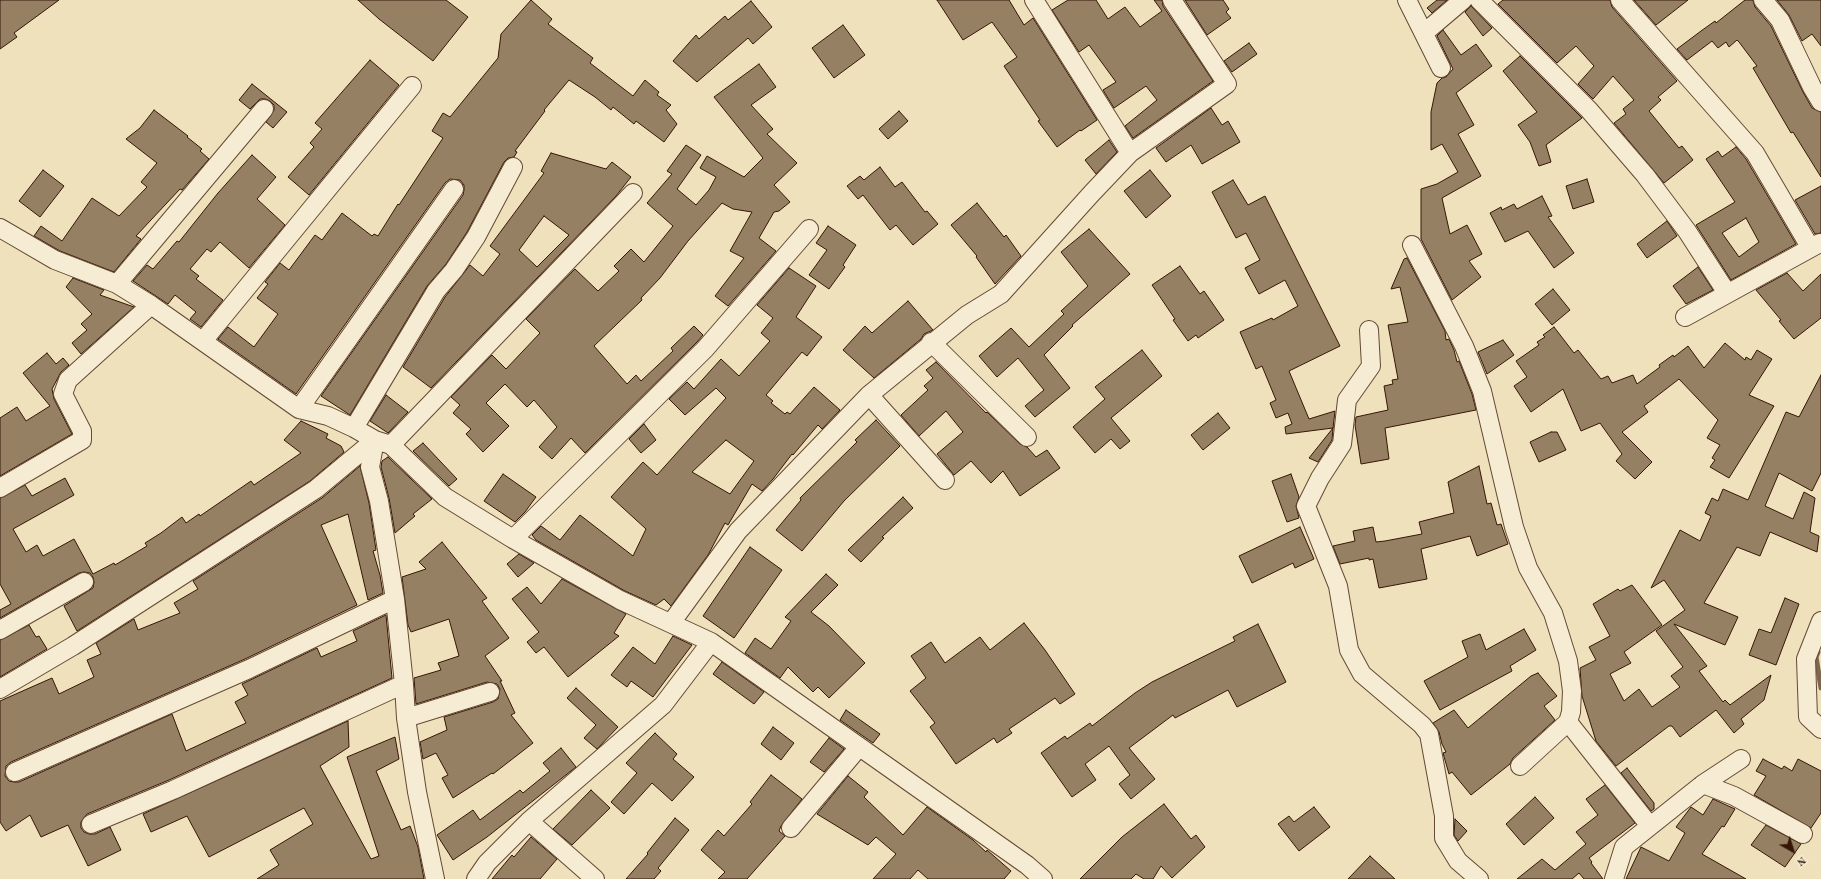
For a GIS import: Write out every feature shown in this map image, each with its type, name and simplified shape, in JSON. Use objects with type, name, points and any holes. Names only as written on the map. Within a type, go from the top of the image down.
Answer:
[{"type":"street","points":[[1034,0],[1130,153]]},
{"type":"street","points":[[671,623],[738,531],[869,395],[931,342],[967,314],[1001,294],[1130,153],[1227,84],[1172,0]]},
{"type":"street","points":[[1407,0],[1441,68]]},
{"type":"street","points":[[1424,33],[1463,0]]},
{"type":"street","points":[[1479,0],[1589,110],[1645,174],[1687,231],[1727,293]]},
{"type":"street","points":[[1620,0],[1755,153],[1816,245],[1685,317]]},
{"type":"street","points":[[1763,0],[1780,20],[1812,87],[1821,102]]},
{"type":"street","points":[[203,341],[412,86]]},
{"type":"street","points":[[117,284],[264,109]]},
{"type":"street","points":[[354,428],[436,291],[454,270],[476,237],[512,167]]},
{"type":"street","points":[[299,409],[454,189]]},
{"type":"street","points":[[0,689],[73,646],[316,489],[383,443],[633,193]]},
{"type":"street","points":[[0,228],[54,260],[117,284],[151,305],[299,409],[328,416],[383,443],[445,498],[620,600],[711,642],[859,747],[1023,872],[1043,879]]},
{"type":"street","points":[[514,539],[705,349],[809,229]]},
{"type":"street","points":[[1412,245],[1464,346],[1482,391],[1514,527],[1528,568],[1553,613],[1568,661],[1572,692],[1571,712],[1568,722],[1520,766]]},
{"type":"street","points":[[0,488],[82,440],[82,431],[63,394],[68,380],[151,305]]},
{"type":"street","points":[[1369,330],[1371,366],[1346,400],[1342,444],[1320,478],[1306,506],[1338,586],[1349,650],[1362,674],[1422,725],[1429,734],[1444,816],[1444,838],[1458,861],[1479,879]]},
{"type":"street","points":[[931,342],[1027,437]]},
{"type":"street","points":[[869,395],[945,480]]},
{"type":"street","points":[[383,443],[370,467],[379,501],[395,599],[406,718],[417,792],[435,879]]},
{"type":"street","points":[[0,630],[84,582]]},
{"type":"street","points":[[15,772],[249,669],[395,599]]},
{"type":"street","points":[[1821,621],[1806,659],[1808,717],[1821,729]]},
{"type":"street","points":[[476,879],[487,863],[528,821],[663,705],[711,642]]},
{"type":"street","points":[[91,824],[173,790],[404,684]]},
{"type":"street","points":[[406,718],[490,692]]},
{"type":"street","points":[[1568,722],[1650,826]]},
{"type":"street","points":[[791,828],[859,747]]},
{"type":"street","points":[[1614,879],[1624,847],[1703,784],[1741,759]]},
{"type":"street","points":[[1703,784],[1734,796],[1803,834]]},
{"type":"street","points":[[528,821],[595,879]]},
{"type":"building","points":[[0,0],[59,0],[14,33],[17,37],[0,49]]},
{"type":"building","points":[[358,0],[446,0],[468,17],[433,61],[379,19]]},
{"type":"building","points":[[531,0],[552,19],[548,24],[593,58],[590,63],[633,96],[645,80],[659,92],[657,95],[671,105],[666,110],[677,124],[664,142],[636,121],[634,124],[613,107],[611,110],[595,97],[569,80],[544,110],[545,111],[515,151],[517,152],[514,157],[508,158],[504,162],[467,232],[446,264],[427,286],[350,415],[321,396],[463,195],[464,185],[460,180],[450,179],[445,183],[296,394],[218,339],[228,327],[254,347],[278,314],[257,298],[268,284],[265,282],[280,263],[289,270],[315,235],[322,240],[342,213],[372,236],[374,234],[378,236],[443,138],[432,131],[443,113],[450,117],[498,58],[501,34]]},
{"type":"building","points":[[937,0],[1009,0],[1024,25],[1033,18],[1097,120],[1081,131],[1080,130],[1057,147],[1038,121],[1040,120],[1004,66],[1017,57],[992,22],[963,40]]},
{"type":"building","points":[[1068,0],[1096,0],[1108,19],[1125,7],[1140,27],[1162,11],[1154,0],[1162,0],[1163,6],[1213,81],[1133,138],[1125,126],[1157,100],[1146,86],[1114,108],[1103,90],[1116,82],[1089,45],[1079,52],[1052,10]]},
{"type":"building","points":[[1185,0],[1223,0],[1229,9],[1226,12],[1231,18],[1207,35]]},
{"type":"building","points":[[1437,0],[1447,0],[1432,13],[1427,8]]},
{"type":"building","points":[[1503,0],[1610,0],[1612,7],[1677,81],[1658,97],[1661,100],[1649,111],[1679,148],[1682,146],[1693,160],[1664,183],[1614,123],[1626,114],[1623,109],[1634,100],[1613,76],[1593,99],[1578,84],[1594,66],[1576,46],[1557,63],[1498,4]]},
{"type":"building","points":[[1634,0],[1688,0],[1656,25]]},
{"type":"building","points":[[1745,0],[1753,0],[1755,7],[1771,26],[1812,108],[1821,112],[1821,177],[1793,132],[1791,133],[1753,68],[1757,66],[1737,40],[1729,47],[1726,42],[1718,48],[1712,41],[1687,60],[1677,49],[1715,21],[1716,23]]},
{"type":"building","points":[[1777,0],[1821,0],[1821,46],[1812,34],[1802,41],[1789,15]]},
{"type":"building","points":[[751,1],[772,27],[753,44],[748,38],[697,82],[673,61],[696,35],[699,39],[725,16],[728,20]]},
{"type":"building","points":[[1471,6],[1492,28],[1483,36],[1465,12]]},
{"type":"building","points":[[843,25],[865,55],[834,78],[812,48]]},
{"type":"building","points":[[1443,30],[1461,55],[1476,44],[1492,66],[1456,93],[1474,125],[1458,134],[1481,176],[1442,198],[1450,234],[1467,225],[1482,254],[1469,261],[1481,277],[1452,300],[1421,239],[1421,189],[1437,184],[1458,172],[1442,144],[1431,150],[1431,112],[1437,83],[1442,78],[1446,77],[1453,69],[1437,36]]},
{"type":"building","points":[[1249,43],[1257,54],[1232,72],[1224,61]]},
{"type":"building","points":[[1520,56],[1582,118],[1546,145],[1551,162],[1539,166],[1530,142],[1518,125],[1537,112],[1503,71]]},
{"type":"building","points":[[370,60],[399,85],[309,195],[288,177],[314,147],[310,143],[322,129],[315,123]]},
{"type":"building","points":[[759,64],[776,87],[751,105],[773,129],[767,134],[797,163],[774,185],[790,202],[779,211],[774,212],[759,238],[776,251],[728,306],[715,296],[744,258],[730,251],[752,212],[733,209],[722,203],[688,241],[660,278],[641,298],[642,300],[594,346],[627,384],[636,375],[641,381],[673,351],[671,348],[694,326],[703,335],[697,342],[585,453],[571,438],[552,459],[539,447],[557,427],[534,400],[527,407],[505,384],[486,403],[509,426],[483,452],[466,434],[471,429],[453,413],[460,405],[451,397],[492,355],[506,369],[540,333],[526,319],[575,269],[598,291],[619,271],[614,266],[631,249],[644,262],[673,226],[647,203],[672,174],[667,171],[686,145],[701,155],[677,189],[696,205],[709,190],[716,177],[700,168],[707,156],[744,177],[763,158],[714,97]]},
{"type":"building","points":[[252,84],[287,112],[273,128],[266,122],[274,110],[274,105],[270,101],[260,99],[250,109],[239,100]]},
{"type":"building","points":[[1211,108],[1222,125],[1228,121],[1240,142],[1202,164],[1191,145],[1166,162],[1156,148]]},
{"type":"building","points":[[154,110],[188,136],[187,137],[202,149],[200,151],[209,159],[182,190],[180,189],[136,236],[141,239],[114,272],[60,251],[34,236],[41,226],[62,241],[92,198],[119,216],[147,187],[141,182],[157,163],[126,139],[140,128]]},
{"type":"building","points":[[899,111],[908,121],[888,139],[879,129]]},
{"type":"building","points":[[1109,140],[1117,152],[1096,174],[1085,160]]},
{"type":"building","points":[[1736,147],[1746,159],[1796,244],[1731,280],[1696,225],[1735,202],[1706,159],[1718,151],[1722,157]],"holes":[[[1746,218],[1759,242],[1739,257],[1722,233]]]},
{"type":"building","points":[[551,153],[606,169],[612,162],[631,177],[616,196],[431,388],[403,367],[445,297],[470,265],[483,276],[500,254],[490,246],[544,173],[541,171]],"holes":[[[544,216],[569,235],[537,267],[519,250]]]},
{"type":"building","points":[[252,155],[276,177],[257,199],[285,225],[249,268],[220,242],[211,252],[207,249],[190,269],[199,276],[196,279],[223,300],[201,327],[190,319],[196,312],[175,295],[168,304],[133,281],[147,265],[153,269],[177,241],[179,242],[218,193]]},
{"type":"building","points":[[880,167],[895,187],[902,182],[925,212],[927,211],[938,224],[913,245],[896,225],[890,230],[863,195],[858,199],[847,186],[860,176],[864,180]]},
{"type":"building","points":[[43,170],[64,186],[40,217],[19,201]]},
{"type":"building","points":[[1150,170],[1171,196],[1146,218],[1124,191]]},
{"type":"building","points":[[1587,179],[1594,202],[1573,209],[1566,186]]},
{"type":"building","points":[[1233,180],[1248,205],[1265,196],[1340,346],[1289,371],[1309,419],[1335,411],[1333,428],[1286,434],[1285,427],[1292,424],[1288,413],[1276,418],[1270,403],[1276,400],[1262,366],[1256,369],[1240,332],[1272,318],[1273,320],[1298,306],[1285,280],[1259,294],[1245,268],[1260,260],[1246,233],[1236,238],[1212,192]]},
{"type":"building","points":[[1821,186],[1821,233],[1815,234],[1795,200]]},
{"type":"building","points":[[1542,196],[1552,216],[1548,217],[1574,253],[1554,268],[1528,231],[1505,242],[1490,213],[1501,207],[1502,210],[1514,204],[1517,209]]},
{"type":"building","points":[[977,203],[1004,237],[1006,235],[1021,256],[995,284],[976,257],[977,256],[951,225]]},
{"type":"building","points":[[1667,221],[1677,236],[1647,258],[1637,244]]},
{"type":"building","points":[[828,226],[856,245],[843,265],[845,267],[829,289],[809,275],[827,250],[816,243]]},
{"type":"building","points":[[1089,229],[1130,274],[1072,325],[1073,326],[1044,355],[1070,388],[1035,417],[1025,406],[1044,390],[1018,358],[997,377],[979,356],[1011,328],[1029,347],[1064,314],[1061,311],[1088,286],[1061,252]]},
{"type":"building","points":[[1407,258],[1445,331],[1446,340],[1449,339],[1457,362],[1459,361],[1472,394],[1476,410],[1385,428],[1389,459],[1361,464],[1355,425],[1356,417],[1388,410],[1384,386],[1393,384],[1392,380],[1398,379],[1388,325],[1408,322],[1400,287],[1391,289],[1404,259]]},
{"type":"building","points":[[1180,266],[1200,294],[1204,291],[1224,320],[1198,338],[1196,335],[1188,341],[1173,320],[1175,319],[1152,285]]},
{"type":"building","points":[[1698,267],[1713,290],[1686,304],[1673,286]]},
{"type":"building","points":[[789,268],[816,286],[796,317],[822,337],[807,356],[802,352],[766,395],[773,401],[771,403],[785,414],[787,412],[790,414],[814,387],[840,410],[822,429],[818,425],[762,491],[752,484],[728,525],[725,523],[708,555],[671,606],[664,599],[656,605],[625,591],[536,540],[532,535],[541,526],[560,540],[580,515],[633,556],[646,529],[611,497],[643,462],[657,475],[726,398],[716,388],[685,415],[669,399],[687,382],[694,389],[721,359],[739,376],[770,341],[761,333],[773,318],[757,305]],"holes":[[[726,440],[754,461],[730,494],[692,472]]]},
{"type":"building","points":[[1787,273],[1803,291],[1821,274],[1821,318],[1794,339],[1779,321],[1781,320],[1756,290]]},
{"type":"building","points":[[73,278],[104,290],[100,295],[134,307],[81,354],[72,343],[87,330],[81,324],[92,314],[66,287]]},
{"type":"building","points":[[1553,289],[1570,310],[1552,325],[1535,304]]},
{"type":"building","points":[[908,301],[933,330],[924,334],[921,339],[874,378],[843,350],[865,326],[872,333]]},
{"type":"building","points":[[1554,327],[1574,353],[1578,350],[1601,379],[1608,376],[1612,383],[1633,375],[1637,384],[1660,367],[1659,365],[1673,355],[1674,357],[1688,346],[1704,368],[1725,343],[1745,360],[1746,357],[1751,360],[1757,350],[1772,359],[1749,395],[1774,406],[1729,478],[1710,467],[1715,460],[1712,458],[1720,445],[1707,438],[1718,420],[1679,379],[1644,406],[1648,412],[1622,432],[1652,462],[1635,479],[1616,461],[1622,454],[1600,423],[1581,431],[1563,389],[1531,412],[1514,386],[1527,377],[1516,361],[1539,345],[1537,342],[1545,337],[1543,335]]},
{"type":"building","points":[[1503,340],[1514,355],[1487,374],[1478,352]]},
{"type":"building","points":[[1142,350],[1162,376],[1111,418],[1130,441],[1120,449],[1111,439],[1095,453],[1073,427],[1105,399],[1095,387]]},
{"type":"building","points":[[47,353],[56,364],[63,358],[69,365],[61,372],[52,389],[54,399],[72,434],[0,476],[0,418],[17,407],[26,421],[50,406],[23,373]]},
{"type":"building","points":[[936,362],[986,413],[987,412],[1020,444],[1027,447],[1036,457],[1047,450],[1060,468],[1020,496],[1003,471],[991,483],[971,461],[954,475],[937,454],[963,432],[946,411],[919,436],[901,415],[928,390],[924,386],[933,378],[926,370]]},
{"type":"building","points":[[1821,375],[1821,473],[1812,491],[1779,473],[1765,506],[1793,519],[1804,492],[1815,498],[1810,532],[1819,536],[1817,552],[1770,532],[1760,556],[1737,547],[1704,603],[1738,617],[1725,645],[1674,624],[1707,666],[1699,671],[1723,702],[1725,700],[1730,705],[1771,675],[1764,700],[1741,719],[1744,724],[1734,733],[1716,710],[1680,737],[1672,726],[1669,726],[1616,766],[1596,741],[1582,696],[1580,668],[1596,660],[1589,647],[1610,636],[1593,604],[1618,589],[1620,591],[1632,585],[1662,625],[1624,652],[1631,663],[1610,674],[1624,701],[1639,689],[1652,707],[1680,687],[1671,676],[1683,667],[1656,631],[1685,610],[1664,580],[1651,588],[1680,530],[1700,541],[1711,516],[1705,513],[1712,498],[1718,501],[1723,489],[1748,500],[1786,412],[1799,417]]},
{"type":"building","points":[[386,395],[408,412],[388,433],[370,421]]},
{"type":"building","points":[[1218,413],[1230,428],[1203,450],[1191,435]]},
{"type":"building","points":[[876,420],[900,446],[844,501],[802,551],[776,530],[801,500],[800,498],[857,442],[855,440]]},
{"type":"building","points":[[301,421],[328,434],[326,438],[341,446],[344,452],[310,481],[77,631],[64,606],[93,588],[93,577],[90,573],[79,573],[0,618],[0,610],[11,604],[0,584],[0,498],[25,485],[32,496],[65,478],[74,495],[13,529],[26,552],[37,545],[43,556],[74,539],[93,574],[114,563],[115,565],[147,546],[145,543],[182,517],[186,523],[199,514],[200,516],[251,481],[254,485],[301,453],[284,440]]},
{"type":"building","points":[[644,424],[656,440],[641,453],[629,439]]},
{"type":"building","points":[[1333,428],[1332,440],[1318,462],[1309,458]]},
{"type":"building","points":[[1551,432],[1557,432],[1566,450],[1539,462],[1530,442]]},
{"type":"building","points":[[423,443],[457,479],[449,486],[413,451]]},
{"type":"building","points":[[388,457],[432,499],[413,514],[415,516],[395,533],[389,498],[381,467],[382,461]]},
{"type":"building","points":[[360,466],[369,503],[376,550],[373,551],[380,575],[383,593],[368,600],[348,514],[321,525],[357,605],[245,659],[11,762],[6,766],[5,776],[9,781],[19,782],[172,714],[186,751],[246,723],[235,702],[248,695],[242,684],[317,648],[321,657],[357,641],[353,631],[386,615],[392,678],[169,780],[87,814],[81,822],[81,828],[84,832],[95,834],[110,827],[121,850],[88,866],[68,825],[41,837],[30,815],[6,831],[0,822],[0,701],[52,678],[59,694],[94,677],[87,660],[101,654],[96,643],[134,619],[138,630],[180,613],[174,603],[198,589],[193,581],[322,498]]},
{"type":"building","points":[[1479,466],[1487,504],[1491,503],[1497,525],[1501,524],[1508,544],[1477,556],[1470,536],[1421,549],[1427,579],[1379,588],[1373,559],[1369,560],[1369,558],[1340,564],[1333,546],[1355,541],[1353,531],[1373,527],[1376,542],[1385,541],[1422,534],[1419,522],[1454,513],[1448,482]]},
{"type":"building","points":[[503,474],[536,497],[525,512],[515,522],[484,501]]},
{"type":"building","points":[[1291,474],[1299,497],[1296,506],[1299,518],[1287,522],[1272,481]]},
{"type":"building","points":[[903,497],[913,508],[882,537],[884,538],[861,562],[848,550]]},
{"type":"building","points":[[1300,527],[1314,559],[1295,568],[1293,563],[1252,583],[1239,556]]},
{"type":"building","points":[[442,542],[487,598],[482,601],[509,638],[485,656],[502,681],[500,681],[515,713],[511,715],[533,743],[493,774],[492,773],[453,798],[442,778],[448,775],[436,753],[423,759],[420,742],[447,730],[444,717],[493,702],[498,699],[500,689],[497,684],[487,682],[416,704],[414,678],[441,670],[438,663],[459,656],[449,619],[411,632],[408,625],[402,577],[426,569],[419,562]]},
{"type":"building","points":[[750,547],[782,570],[734,638],[703,616]]},
{"type":"building","points":[[519,554],[534,563],[518,577],[507,564]]},
{"type":"building","points":[[826,574],[838,585],[811,612],[829,626],[865,663],[829,698],[818,687],[813,692],[788,667],[780,678],[745,653],[755,638],[771,649],[791,621],[785,617]]},
{"type":"building","points":[[562,579],[626,614],[614,633],[619,636],[568,677],[544,647],[536,653],[527,642],[539,632],[512,599],[527,587],[541,604]]},
{"type":"building","points":[[1785,598],[1799,604],[1776,665],[1749,655],[1759,629],[1771,633]]},
{"type":"building","points":[[1024,623],[1045,650],[1075,694],[1060,704],[1055,698],[1009,729],[1012,733],[997,743],[994,738],[956,764],[930,727],[935,723],[910,691],[926,678],[911,656],[931,642],[945,663],[980,637],[990,650]]},
{"type":"building","points":[[1258,624],[1286,682],[1237,707],[1228,690],[1175,718],[1173,715],[1129,748],[1155,779],[1131,799],[1119,784],[1130,775],[1109,746],[1085,764],[1096,780],[1072,797],[1041,753],[1065,736],[1067,739],[1090,723],[1092,726],[1152,682],[1235,641],[1233,637]]},
{"type":"building","points":[[29,625],[36,637],[39,636],[47,649],[0,677],[0,640]]},
{"type":"building","points":[[1524,629],[1536,650],[1510,666],[1512,671],[1440,710],[1424,681],[1468,657],[1462,641],[1480,634],[1486,650]]},
{"type":"building","points":[[673,636],[692,645],[653,697],[631,681],[627,687],[611,675],[633,647],[655,664]]},
{"type":"building","points":[[722,662],[764,692],[754,704],[713,674]]},
{"type":"building","points":[[1538,673],[1557,696],[1544,706],[1555,720],[1513,758],[1510,764],[1471,795],[1452,772],[1449,774],[1443,753],[1446,752],[1439,732],[1433,723],[1454,710],[1468,728],[1531,676]]},
{"type":"building","points":[[576,688],[618,727],[597,749],[584,738],[596,725],[567,698]]},
{"type":"building","points":[[846,710],[880,734],[873,743],[840,720]]},
{"type":"building","points":[[348,721],[349,747],[320,766],[371,859],[379,856],[347,757],[395,737],[399,759],[376,771],[401,830],[410,826],[418,847],[424,879],[257,879],[279,865],[270,850],[313,824],[304,808],[209,857],[187,816],[151,832],[143,814]]},
{"type":"building","points":[[773,727],[794,743],[781,760],[761,744]]},
{"type":"building","points":[[655,733],[677,754],[673,759],[694,777],[672,801],[652,783],[624,814],[611,802],[637,773],[626,763]]},
{"type":"building","points":[[829,738],[844,749],[824,772],[810,762]]},
{"type":"building","points":[[561,748],[576,767],[487,837],[453,860],[437,835],[473,810],[480,820],[520,790],[523,793],[550,771],[543,763]]},
{"type":"building","points":[[1763,759],[1782,769],[1784,766],[1792,771],[1798,759],[1821,771],[1821,813],[1811,828],[1754,795],[1766,776],[1756,771]]},
{"type":"building","points":[[1627,768],[1654,803],[1654,809],[1651,811],[1621,773]]},
{"type":"building","points":[[771,775],[802,799],[781,826],[779,831],[785,836],[747,879],[718,879],[725,872],[701,850],[718,830],[724,836],[752,804],[750,802]]},
{"type":"building","points":[[848,776],[868,792],[864,797],[903,835],[927,807],[973,840],[986,852],[987,850],[1011,871],[1004,879],[928,879],[918,870],[910,879],[873,879],[896,854],[876,837],[868,845],[817,814]]},
{"type":"building","points":[[1605,785],[1635,823],[1589,858],[1603,879],[1584,879],[1579,873],[1572,879],[1517,879],[1542,859],[1555,870],[1586,844],[1576,832],[1598,815],[1586,799]]},
{"type":"building","points":[[591,790],[610,808],[572,845],[553,829]]},
{"type":"building","points":[[1535,797],[1554,818],[1524,845],[1506,824]]},
{"type":"building","points":[[1713,799],[1735,809],[1724,827],[1722,826],[1702,854],[1746,879],[1626,879],[1641,847],[1669,861],[1685,833],[1676,827],[1691,807],[1703,815]]},
{"type":"building","points":[[1164,804],[1191,839],[1196,835],[1205,847],[1172,878],[1161,866],[1153,879],[1144,879],[1136,874],[1131,879],[1080,879],[1122,837]]},
{"type":"building","points":[[1314,807],[1330,827],[1299,851],[1278,824],[1289,816],[1294,822]]},
{"type":"building","points":[[675,818],[689,830],[658,868],[661,871],[654,879],[626,879],[648,854],[647,853]]},
{"type":"building","points":[[1455,819],[1467,831],[1458,841],[1454,835]]},
{"type":"building","points":[[1766,825],[1801,844],[1785,867],[1751,845]]},
{"type":"building","points":[[531,837],[557,859],[540,879],[492,879],[512,855],[514,857]]},
{"type":"building","points":[[1370,856],[1395,879],[1348,879]]},
{"type":"waterway","points":[[1818,652],[1816,657],[1821,688]]}]
